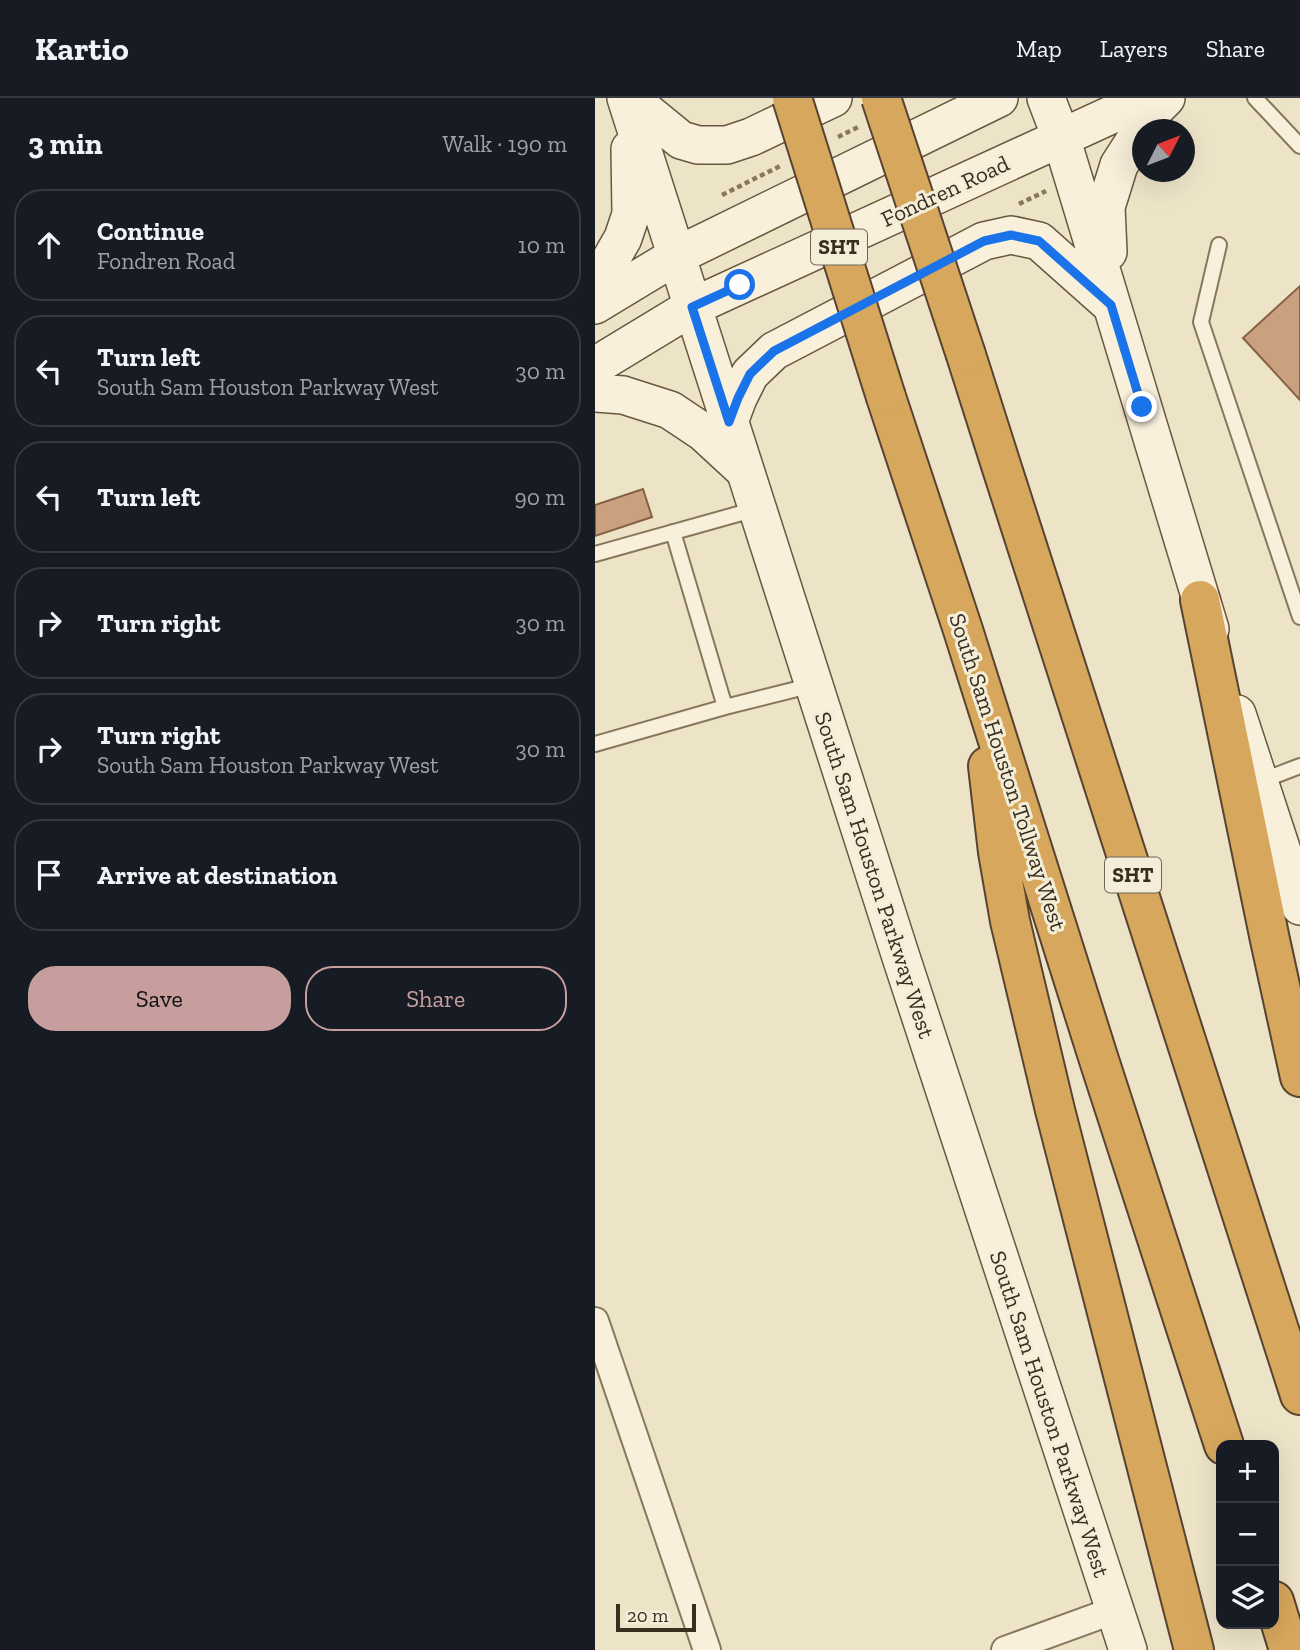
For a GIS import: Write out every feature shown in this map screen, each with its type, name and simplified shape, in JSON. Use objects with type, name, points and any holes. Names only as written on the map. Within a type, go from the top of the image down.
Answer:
[{"type":"highway","name":"South Sam Houston Tollway West","points":[[792,98],[885,397],[963,630],[1222,1440]]},
{"type":"highway","name":"SHT","points":[[881,98],[1300,1395]]},
{"type":"highway","points":[[1200,600],[1300,1077]]},
{"type":"highway","points":[[963,630],[983,731],[1010,921],[1055,1110],[1194,1650]]},
{"type":"highway","points":[[1279,1617],[1289,1650]]},
{"type":"main road","points":[[628,102],[648,113],[681,140],[698,145],[727,145],[751,137],[833,98]]},
{"type":"main road","points":[[595,305],[675,256],[999,98]]},
{"type":"main road","points":[[1046,98],[1061,137],[1200,600],[1300,906]]},
{"type":"main road","name":"Fondren Road","points":[[595,366],[692,307],[1148,98]]},
{"type":"main road","points":[[1111,305],[1106,206],[1119,166],[1155,109],[1166,98]]},
{"type":"main road","points":[[595,287],[623,238],[631,214],[628,102]]},
{"type":"main road","name":"South Sam Houston Parkway West","points":[[628,102],[675,256],[991,1236],[1128,1650]]},
{"type":"main road","points":[[729,422],[750,374],[774,351],[984,241],[1011,235],[1039,241],[1111,305]]},
{"type":"main road","points":[[595,393],[623,395],[670,410],[703,432],[744,470]]},
{"type":"street","points":[[595,1321],[601,1357],[707,1650]]},
{"type":"street","points":[[1005,1650],[1115,1610]]},
{"type":"lane","points":[[1255,98],[1300,146]]},
{"type":"lane","points":[[1219,245],[1201,322],[1300,617]]},
{"type":"lane","points":[[595,554],[757,508]]},
{"type":"lane","points":[[673,532],[725,707]]},
{"type":"lane","points":[[595,744],[814,685]]},
{"type":"lane","points":[[1259,782],[1300,766]]},
{"type":"building","points":[[1300,286],[1300,400],[1243,338]]},
{"type":"building","points":[[643,489],[652,517],[595,536],[595,505]]},
{"type":"route","points":[[740,285],[692,307],[729,422],[750,374],[774,351],[984,241],[1011,235],[1039,241],[1111,305],[1142,407]]}]
